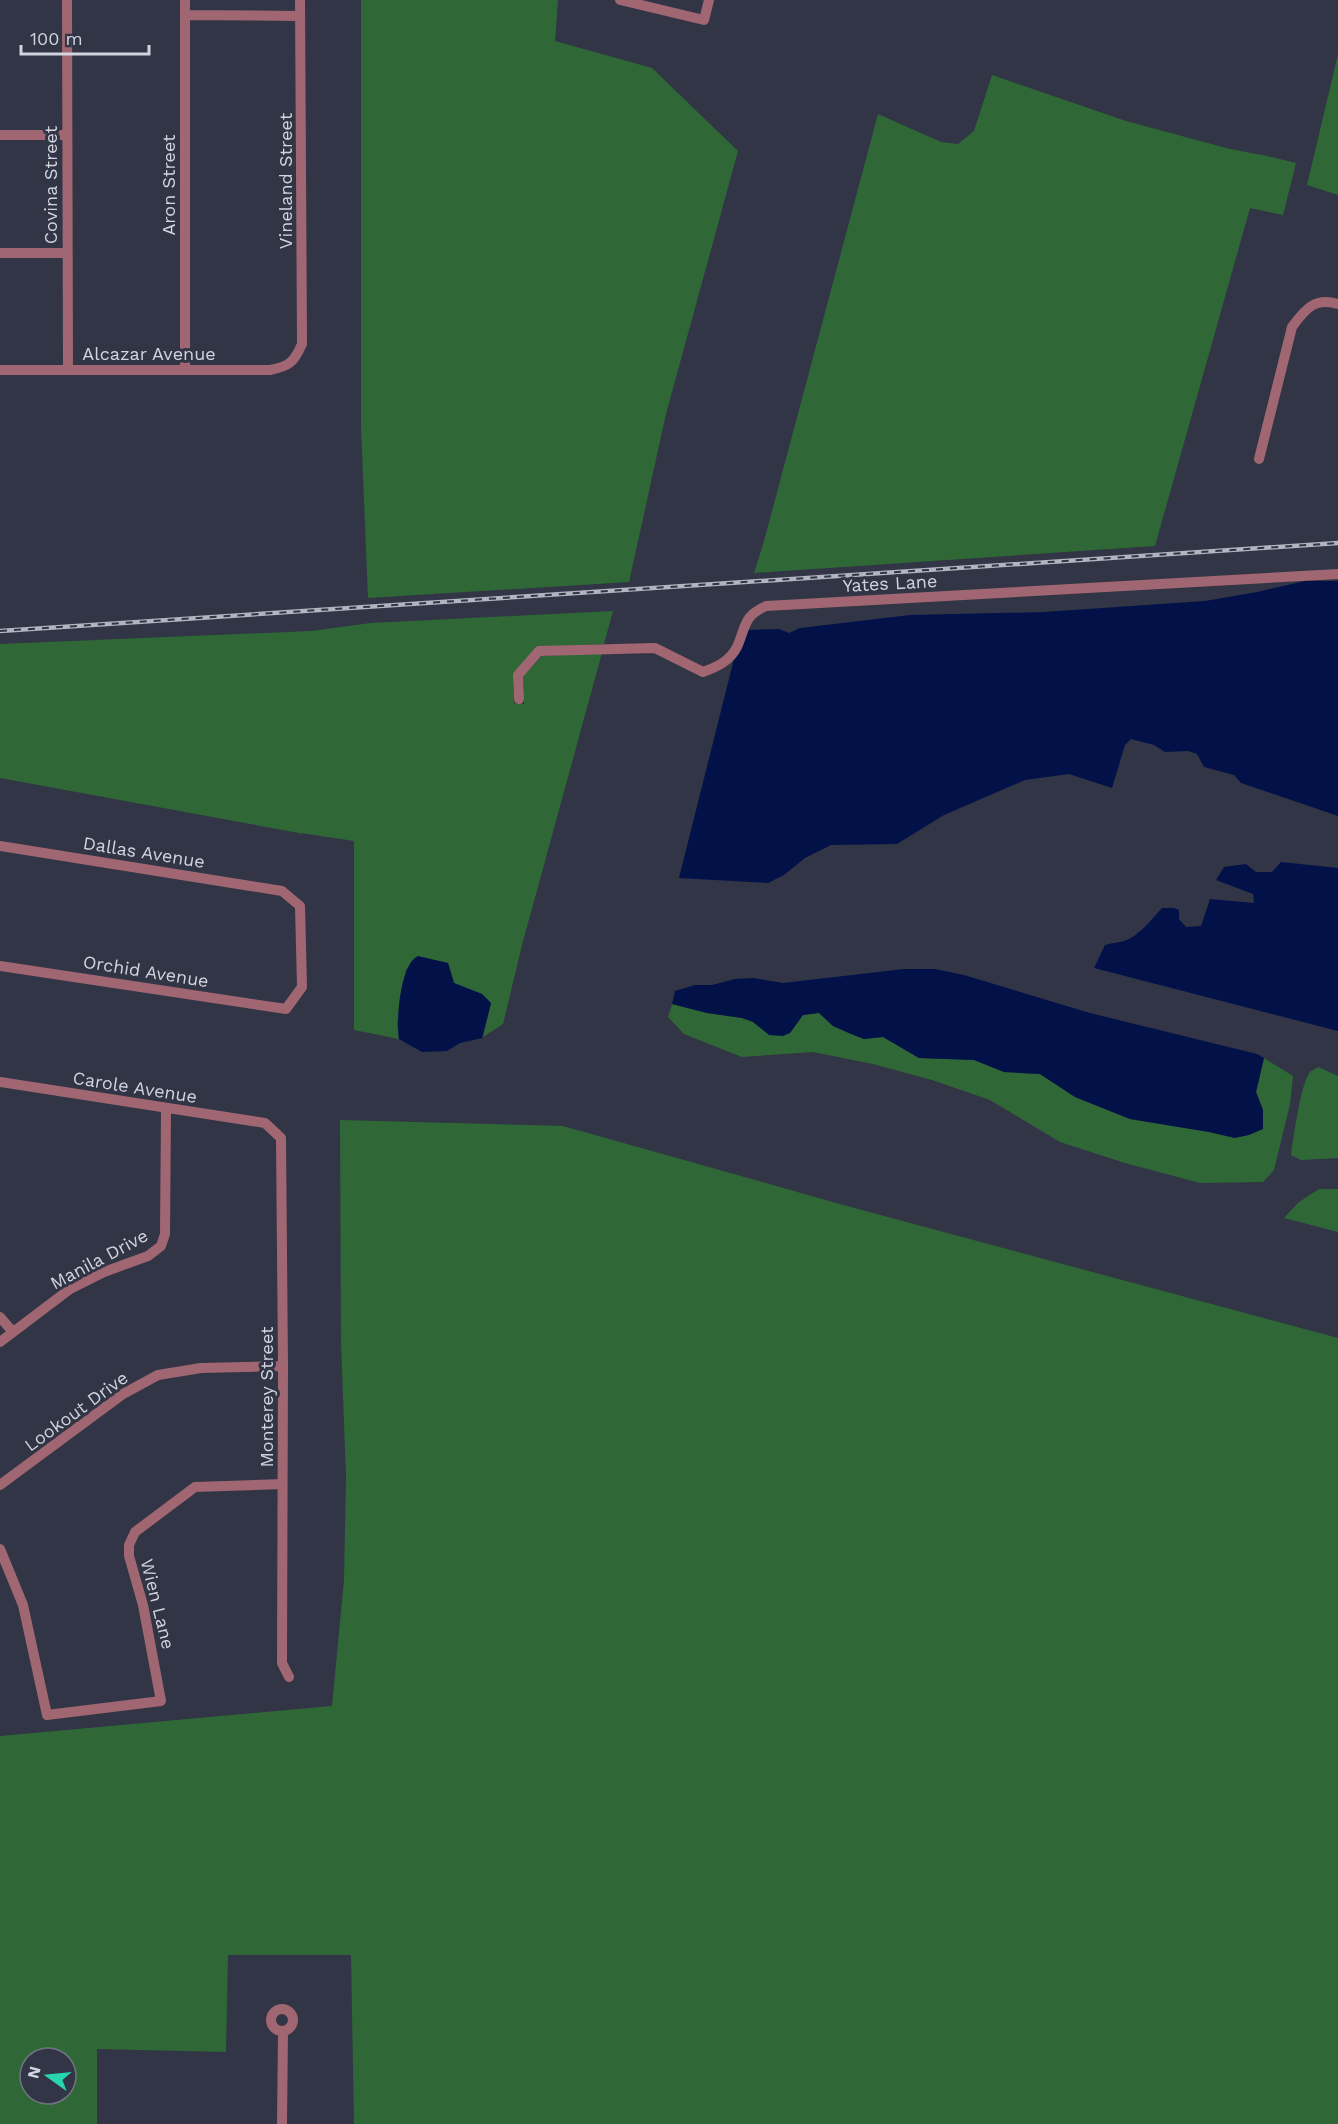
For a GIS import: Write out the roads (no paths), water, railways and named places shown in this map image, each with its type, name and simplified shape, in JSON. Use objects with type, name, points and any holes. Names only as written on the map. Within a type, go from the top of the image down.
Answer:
[{"type":"street","name":"Covina Street","points":[[67,0],[68,369]]},
{"type":"street","name":"Aron Street","points":[[185,0],[185,370]]},
{"type":"street","name":"Vineland Street","points":[[295,360],[302,344],[300,0]]},
{"type":"street","points":[[620,0],[705,20],[709,0]]},
{"type":"street","points":[[185,15],[300,16]]},
{"type":"street","points":[[0,135],[67,135]]},
{"type":"street","points":[[0,253],[66,253]]},
{"type":"street","points":[[1259,459],[1292,327],[1309,306],[1327,301],[1338,304]]},
{"type":"street","name":"Alcazar Avenue","points":[[0,370],[270,370],[284,367],[295,360]]},
{"type":"street","name":"Yates Lane","points":[[519,699],[518,675],[539,651],[655,648],[703,672],[717,667],[736,649],[747,620],[754,611],[766,606],[1338,574]]},
{"type":"street","name":"Dallas Avenue","points":[[0,846],[282,891],[300,906],[302,987],[286,1009]]},
{"type":"street","name":"Orchid Avenue","points":[[0,966],[286,1009]]},
{"type":"street","name":"Carole Avenue","points":[[0,1083],[266,1123]]},
{"type":"street","name":"Manila Drive","points":[[0,1342],[70,1289],[104,1272],[148,1256],[161,1246],[165,1234],[166,1108]]},
{"type":"street","name":"Monterey Street","points":[[266,1123],[281,1138],[282,1664],[289,1677]]},
{"type":"street","points":[[0,1317],[13,1332]]},
{"type":"street","name":"Lookout Drive","points":[[0,1485],[123,1394],[158,1375],[201,1368],[283,1366]]},
{"type":"street","name":"Wien Lane","points":[[0,1549],[23,1605],[47,1715],[161,1701],[143,1605],[129,1556],[129,1545],[135,1532],[195,1487],[282,1484]]},
{"type":"street","points":[[282,2124],[283,2032]]},
{"type":"railway","points":[[0,631],[1338,543]]}]
